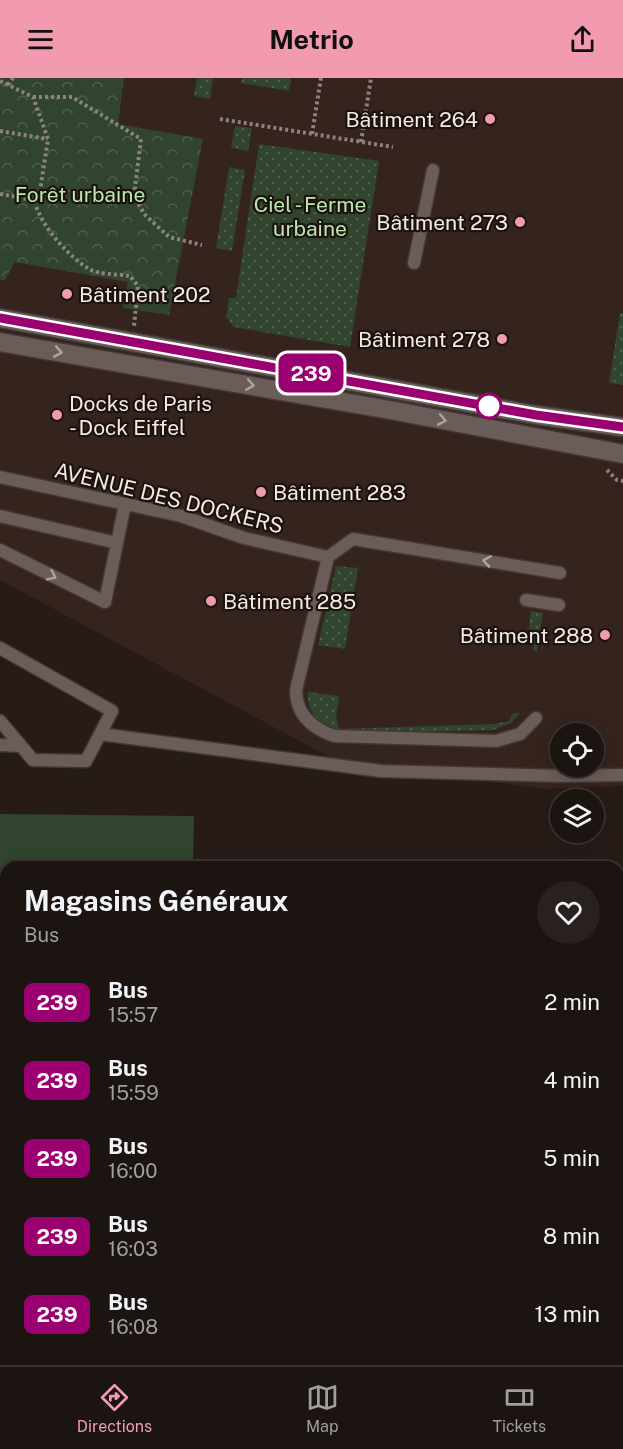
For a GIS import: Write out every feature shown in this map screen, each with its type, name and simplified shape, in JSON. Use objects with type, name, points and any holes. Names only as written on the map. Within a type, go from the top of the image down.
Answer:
[{"type":"street","points":[[0,318],[536,415],[623,427]]},
{"type":"street","points":[[0,342],[390,410],[623,454]]},
{"type":"lane","points":[[414,263],[433,170]]},
{"type":"lane","name":"AVENUE DES DOCKERS","points":[[0,477],[181,516],[244,537],[328,557]]},
{"type":"lane","points":[[0,550],[105,602],[125,504]]},
{"type":"lane","points":[[0,516],[117,543]]},
{"type":"lane","points":[[536,718],[520,734],[496,741],[333,736],[311,725],[296,705],[296,690],[328,557],[353,538],[560,573]]},
{"type":"lane","points":[[526,600],[559,604]]},
{"type":"lane","points":[[0,648],[112,711],[86,761],[33,760],[0,721]]},
{"type":"lane","points":[[100,734],[381,771],[561,777],[623,775]]},
{"type":"lane","points":[[0,745],[21,746]]},
{"type":"path","points":[[8,85],[13,78]]},
{"type":"path","points":[[312,134],[321,78]]},
{"type":"path","points":[[361,142],[371,78]]},
{"type":"path","points":[[0,81],[33,97],[72,97],[141,139],[134,195],[144,214],[169,237],[202,245]]},
{"type":"path","points":[[0,194],[34,200],[39,198],[48,139],[33,97]]},
{"type":"path","points":[[220,119],[393,147]]},
{"type":"path","points":[[0,131],[48,139]]},
{"type":"path","points":[[34,200],[38,214],[63,246],[91,270],[130,276],[138,286],[132,342]]},
{"type":"shaded area","points":[[0,78],[623,78],[623,786],[544,789],[333,759],[0,580]]},
{"type":"green space","name":"Forêt urbaine","points":[[0,78],[124,78],[118,124],[203,139],[169,315],[123,308],[128,282],[15,262],[5,280],[0,280]]},
{"type":"green space","points":[[197,78],[213,78],[210,99],[194,96]]},
{"type":"green space","points":[[242,78],[291,78],[289,91],[241,83]]},
{"type":"green space","points":[[235,126],[252,128],[248,151],[231,148]]},
{"type":"green space","name":"Ciel - Ferme urbaine","points":[[259,144],[379,161],[350,347],[234,327],[226,317],[229,298],[236,298]]},
{"type":"green space","points":[[229,167],[245,170],[232,251],[216,248]]},
{"type":"green space","points":[[620,313],[623,313],[623,385],[609,383]]},
{"type":"green space","points":[[336,566],[358,568],[345,649],[318,645]]},
{"type":"green space","points":[[531,611],[543,613],[537,651],[533,650],[534,642],[528,637]]},
{"type":"green space","points":[[308,692],[339,696],[336,718],[339,729],[494,724],[509,721],[513,713],[520,713],[511,723],[493,730],[338,734],[326,727],[312,713],[309,707]]},
{"type":"green space","points":[[0,814],[194,816],[193,861],[0,861]]},
{"type":"bus line","name":"239","points":[[0,318],[536,415],[623,427]]},
{"type":"place","name":"Bâtiment 264","points":[[490,119]]},
{"type":"place","name":"Bâtiment 273","points":[[520,222]]},
{"type":"place","name":"Bâtiment 202","points":[[67,294]]},
{"type":"place","name":"Bâtiment 278","points":[[502,339]]},
{"type":"place","name":"Docks de Paris - Dock Eiffel","points":[[57,415]]},
{"type":"place","name":"Bâtiment 283","points":[[261,492]]},
{"type":"place","name":"Bâtiment 285","points":[[211,601]]},
{"type":"place","name":"Bâtiment 288","points":[[605,635]]}]
